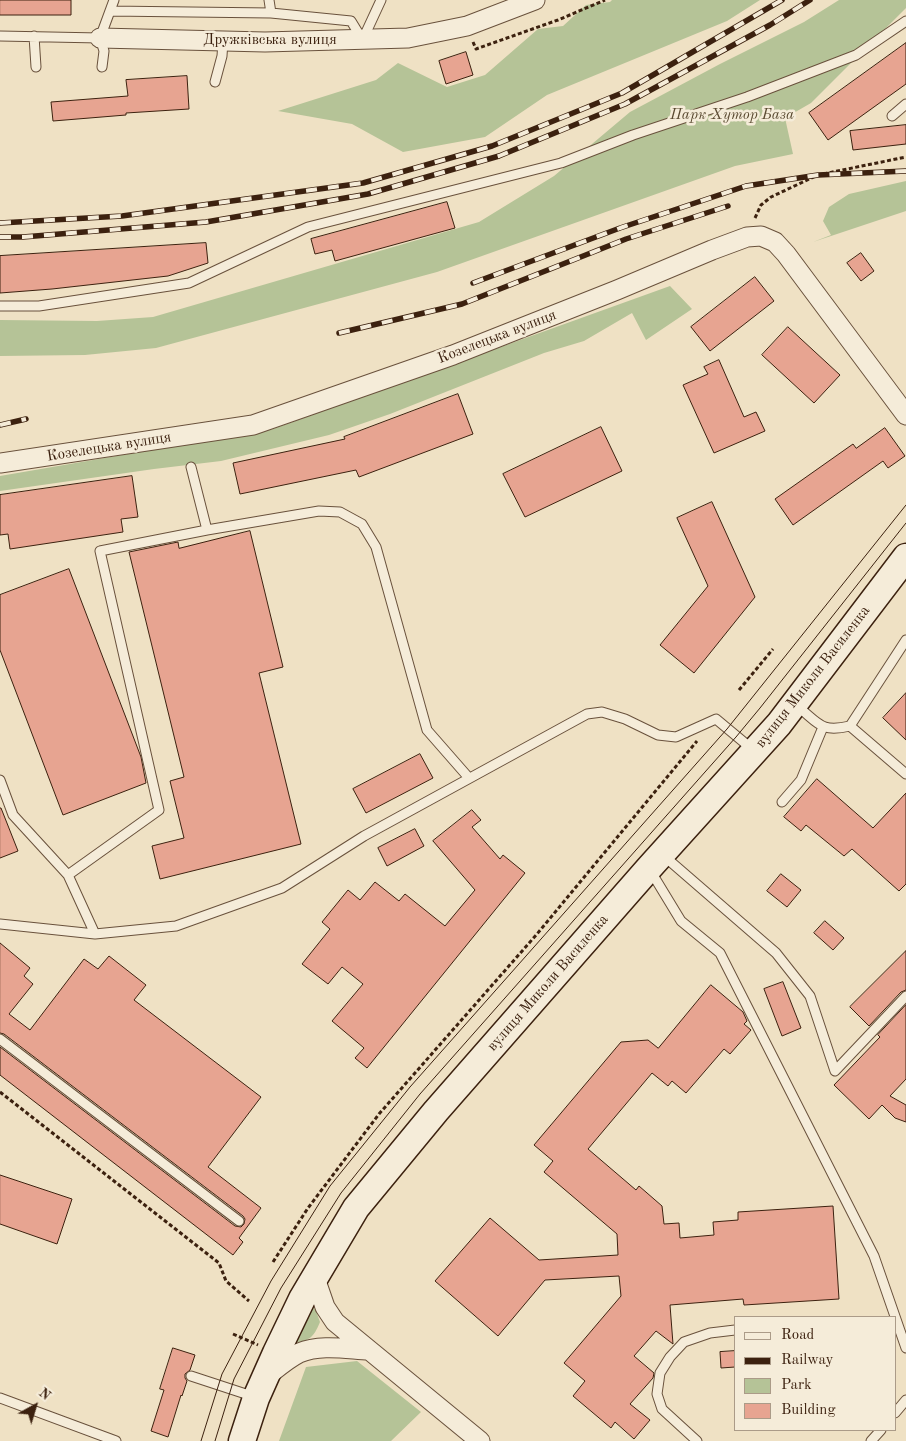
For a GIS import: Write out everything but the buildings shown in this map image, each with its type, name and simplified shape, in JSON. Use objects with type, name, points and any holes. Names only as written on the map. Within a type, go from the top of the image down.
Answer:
[{"type":"main road","name":"вулиця Миколи Василенка","points":[[242,1441],[261,1387],[302,1299],[356,1208],[436,1111],[795,704],[906,557]]},
{"type":"street","name":"Дружківська вулиця","points":[[100,38],[265,42],[408,38],[467,26],[535,0]]},
{"type":"street","name":"Козелецька вулиця","points":[[0,463],[253,425],[452,355],[617,290],[712,250],[747,237],[761,236],[775,242],[786,254],[906,414]]},
{"type":"street","points":[[315,1278],[325,1307],[336,1322],[480,1441]]},
{"type":"street","points":[[261,1387],[289,1359],[300,1353],[320,1348],[369,1350]]},
{"type":"lane","points":[[102,67],[104,51],[100,38],[114,0]]},
{"type":"lane","points":[[269,0],[270,14]]},
{"type":"lane","points":[[363,39],[381,0]]},
{"type":"lane","points":[[110,11],[270,14],[351,21],[363,39]]},
{"type":"lane","points":[[0,306],[39,306],[189,283],[308,227],[562,163],[633,135],[747,97],[856,55],[906,21]]},
{"type":"lane","name":"Дружківська вулиця","points":[[0,36],[100,38]]},
{"type":"lane","points":[[34,36],[36,67]]},
{"type":"lane","points":[[215,82],[222,56],[223,41]]},
{"type":"lane","points":[[892,116],[906,104]]},
{"type":"lane","points":[[191,467],[207,530]]},
{"type":"lane","points":[[68,875],[159,810],[100,551],[319,511],[340,512],[362,524],[376,547],[427,730],[468,778]]},
{"type":"lane","points":[[795,704],[823,727],[838,729],[850,726],[906,640]]},
{"type":"lane","points":[[0,924],[95,934],[176,926],[282,888],[364,836],[587,714],[602,712],[624,719],[658,735],[676,737],[716,719],[754,751]]},
{"type":"lane","points":[[850,726],[906,774]]},
{"type":"lane","points":[[782,802],[801,780],[823,727]]},
{"type":"lane","points":[[0,780],[13,816],[68,875],[95,934]]},
{"type":"lane","points":[[655,861],[776,954],[810,996],[836,1071],[906,996]]},
{"type":"lane","points":[[655,861],[681,921],[720,953],[874,1256],[895,1316]]},
{"type":"lane","points":[[0,1039],[239,1221]]},
{"type":"lane","points":[[896,1320],[906,1348]]},
{"type":"lane","points":[[697,1441],[662,1409],[657,1394],[660,1374],[670,1357],[684,1342],[710,1332],[734,1330]]},
{"type":"lane","points":[[191,1376],[261,1387]]},
{"type":"lane","points":[[0,1398],[116,1441]]},
{"type":"lane","points":[[896,1412],[906,1400]]},
{"type":"lane","points":[[872,1441],[880,1431]]},
{"type":"path","points":[[467,26],[476,49],[558,20],[605,0]]},
{"type":"path","points":[[757,215],[761,205],[771,197],[818,175],[906,157]]},
{"type":"path","points":[[739,690],[773,648]]},
{"type":"path","points":[[273,1262],[308,1208],[379,1114],[537,934],[716,719]]},
{"type":"path","points":[[0,1092],[219,1262],[226,1281],[249,1301]]},
{"type":"green space","points":[[612,0],[760,0],[727,21],[547,95],[485,137],[403,152],[352,124],[278,111],[376,80],[398,63],[447,87],[485,75],[538,29],[563,26],[586,5],[610,2]]},
{"type":"green space","name":"Парк Хутор База","points":[[839,0],[906,0],[906,8],[811,103],[785,118],[793,154],[735,166],[437,272],[156,348],[85,355],[0,356],[0,320],[97,321],[153,317],[479,222],[554,176],[630,112],[804,22]]},
{"type":"green space","points":[[906,181],[906,211],[813,242],[831,235],[823,221],[829,207],[849,194]]},
{"type":"green space","points":[[670,286],[692,309],[646,340],[632,313],[584,341],[544,353],[390,414],[329,435],[221,461],[0,491],[0,476],[273,429]]},
{"type":"green space","points":[[310,1304],[316,1311],[320,1322],[310,1338],[291,1343]]},
{"type":"green space","points":[[357,1361],[421,1412],[391,1441],[279,1441],[306,1367]]},
{"type":"tram line","points":[[201,1441],[222,1374],[271,1281],[330,1186],[410,1087],[727,729],[906,505]]},
{"type":"tram line","points":[[215,1441],[234,1379],[281,1288],[341,1193],[420,1094],[736,737],[906,523]]},
{"type":"railway","points":[[0,223],[122,216],[363,183],[492,146],[622,93],[782,0]]},
{"type":"railway","points":[[0,237],[23,237],[206,222],[368,194],[499,156],[625,104],[770,25],[810,0]]},
{"type":"railway","points":[[473,283],[620,228],[746,186],[818,175],[906,171]]},
{"type":"railway","points":[[339,333],[462,304],[626,239],[728,206]]},
{"type":"railway","points":[[0,425],[26,419]]}]
